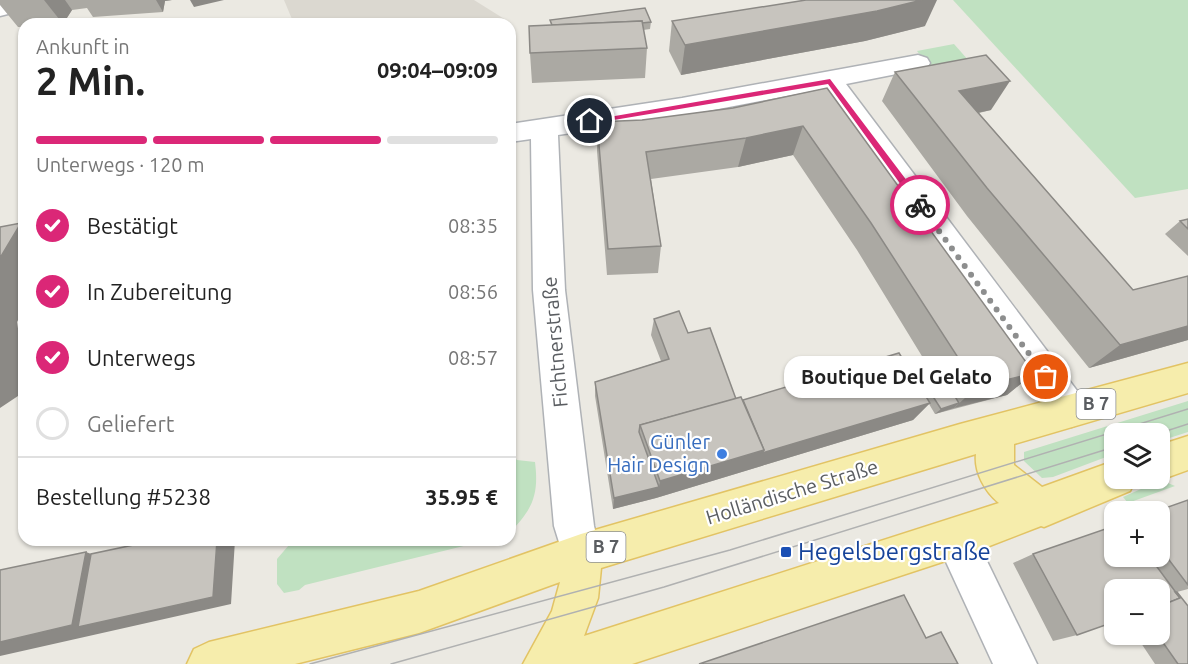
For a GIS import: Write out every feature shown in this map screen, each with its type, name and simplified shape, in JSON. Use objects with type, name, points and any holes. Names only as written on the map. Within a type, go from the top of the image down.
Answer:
[{"type":"main road","name":"Holländische Straße","points":[[209,664],[419,612],[581,554],[1004,429],[1188,378]]},
{"type":"main road","points":[[1004,429],[992,452],[992,461],[998,474],[1012,491],[1044,508]]},
{"type":"main road","points":[[1170,459],[1188,453]]},
{"type":"main road","points":[[566,664],[956,538],[1044,508],[1104,483]]},
{"type":"main road","name":"B 7","points":[[545,664],[564,633],[577,603],[582,573],[581,554]]},
{"type":"street","points":[[0,9],[5,0]]},
{"type":"street","name":"Fichtnerstraße","points":[[581,554],[574,526],[549,290],[527,131],[830,81],[918,63]]},
{"type":"street","points":[[830,81],[1071,411]]},
{"type":"street","points":[[956,538],[1015,664]]},
{"type":"shaded area","points":[[284,0],[474,0],[503,18],[292,18]]},
{"type":"green space","points":[[953,0],[1188,0],[1188,189],[1135,198]]},
{"type":"green space","points":[[954,44],[969,61],[931,68],[917,51]]},
{"type":"green space","points":[[1188,401],[1188,432],[1170,438],[1170,423],[1117,423]]},
{"type":"green space","points":[[1104,427],[1104,458],[1053,477],[1042,478],[1024,461],[1024,452]]},
{"type":"green space","points":[[516,459],[535,462],[535,492],[524,516],[516,525]]},
{"type":"green space","points":[[1141,489],[1167,489],[1134,501],[1126,501],[1123,497]]},
{"type":"green space","points":[[288,546],[464,546],[305,585],[299,590],[284,593],[277,584],[277,559]]},
{"type":"building","points":[[806,0],[922,0],[877,11],[685,45],[672,21]]},
{"type":"building","points":[[645,8],[651,22],[552,25],[550,20]]},
{"type":"building","points":[[642,21],[647,48],[530,53],[529,26]]},
{"type":"building","points":[[986,55],[1010,81],[959,91],[1133,290],[1188,276],[1188,326],[1120,345],[987,188],[895,72]]},
{"type":"building","points":[[827,88],[1034,373],[977,387],[871,223],[803,126],[746,138],[646,152],[661,246],[608,249],[597,122],[642,120],[733,108]]},
{"type":"building","points":[[1188,219],[1188,229],[1180,221]]},
{"type":"building","points":[[18,224],[18,228],[0,258],[0,227]]},
{"type":"building","points":[[679,311],[688,333],[710,328],[736,399],[640,425],[639,432],[659,487],[614,498],[595,382],[669,359],[654,319]]},
{"type":"building","points":[[899,353],[930,403],[762,453],[764,450],[743,400]]},
{"type":"building","points":[[935,364],[959,403],[941,409],[916,370]]},
{"type":"building","points":[[741,397],[764,450],[660,481],[640,425]]},
{"type":"building","points":[[1188,500],[1188,585],[1170,561],[1170,506]]},
{"type":"building","points":[[1104,529],[1104,567],[1157,567],[1166,579],[1104,579],[1104,626],[1077,635],[1033,554]]},
{"type":"building","points":[[129,546],[217,546],[213,597],[78,627],[91,554]]},
{"type":"building","points":[[86,552],[72,625],[0,642],[0,570]]},
{"type":"building","points":[[1170,584],[1180,598],[1170,602]]},
{"type":"building","points":[[1175,592],[1188,606],[1188,664],[1178,664],[1165,645],[1170,645],[1170,602],[1180,598]]},
{"type":"building","points":[[904,595],[926,638],[941,632],[958,664],[699,664]]},
{"type":"tram line","points":[[310,664],[730,550],[1188,409]]},
{"type":"tram line","points":[[1170,430],[1188,424]]},
{"type":"tram line","points":[[391,664],[664,587],[1104,450]]},
{"type":"way so far","points":[[920,205],[1046,377]]},
{"type":"place","name":"Boutique Del Gelato","points":[[1046,377]]},
{"type":"place","name":"Günler Hair Design","points":[[722,454]]},
{"type":"place","name":"Hegelsbergstraße","points":[[786,552]]},
{"type":"route","points":[[590,121],[830,81],[920,205]]}]
